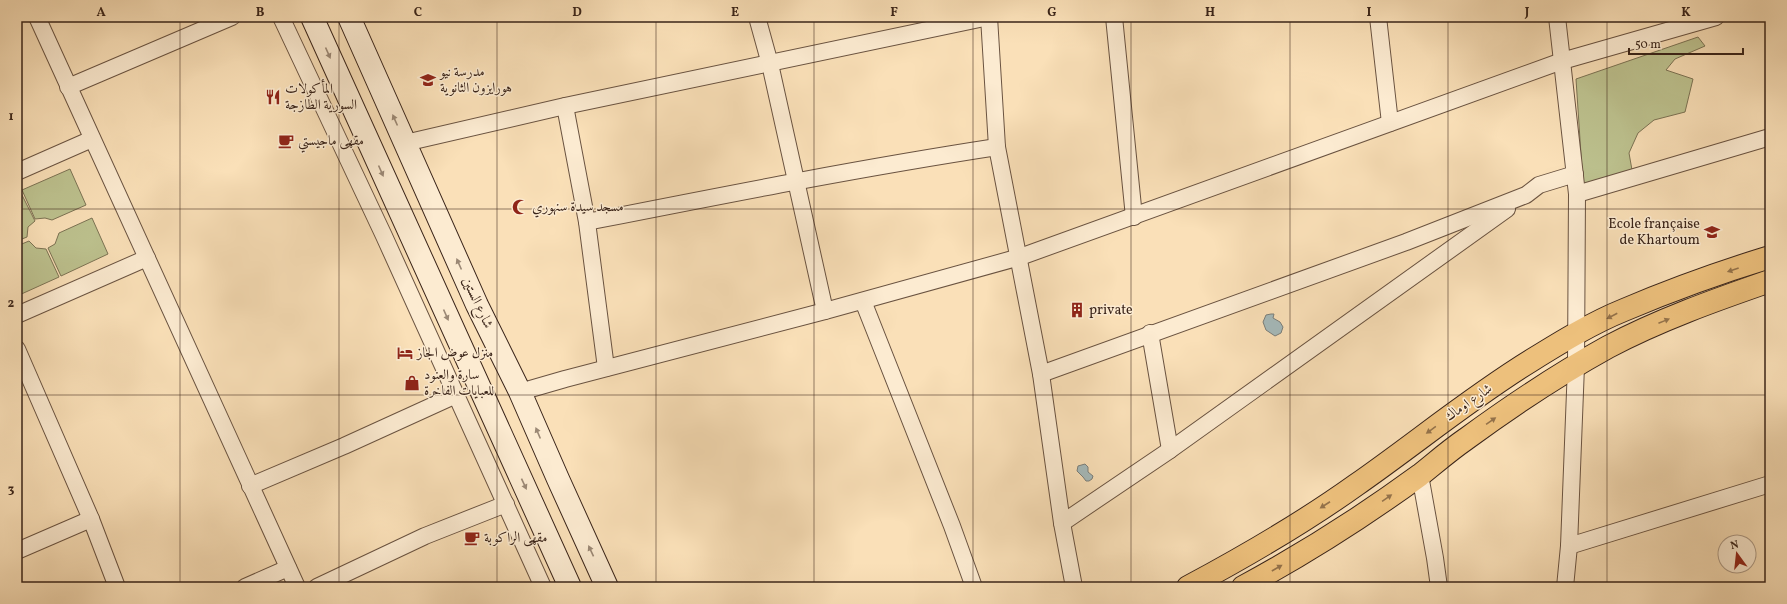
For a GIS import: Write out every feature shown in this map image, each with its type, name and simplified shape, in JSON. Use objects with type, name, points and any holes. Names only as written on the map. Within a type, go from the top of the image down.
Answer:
[{"type":"main road","points":[[312,17],[570,587]]},
{"type":"main road","name":"شارع الستين","points":[[349,17],[477,305],[520,392],[607,587]]},
{"type":"main road","name":"شارع اوماك","points":[[1188,587],[1233,563],[1329,503],[1355,486],[1475,399],[1531,361],[1576,335],[1622,310],[1687,285],[1770,257]]},
{"type":"main road","name":"شارع اوماك","points":[[1243,587],[1313,547],[1420,475],[1465,439],[1507,409],[1608,347],[1648,327],[1770,281]]},
{"type":"street","points":[[36,17],[297,587]]},
{"type":"street","points":[[68,87],[232,17]]},
{"type":"street","points":[[281,17],[543,587]]},
{"type":"street","points":[[757,17],[770,64],[824,311]]},
{"type":"street","points":[[405,143],[565,106],[989,17],[997,147],[1020,257],[1041,374],[1062,523],[1074,587]]},
{"type":"street","points":[[1114,17],[1134,216]]},
{"type":"street","points":[[1378,17],[1390,123]]},
{"type":"street","points":[[1557,17],[1578,194],[1576,366],[1569,546],[1565,587]]},
{"type":"street","points":[[520,392],[863,301],[1020,257],[1562,61],[1716,17]]},
{"type":"street","points":[[565,106],[587,222],[606,368]]},
{"type":"street","points":[[1578,194],[1770,137]]},
{"type":"street","points":[[17,172],[92,139]]},
{"type":"street","points":[[587,222],[796,180],[997,147]]},
{"type":"street","points":[[1062,523],[1170,450],[1538,185],[1575,174]]},
{"type":"street","points":[[1041,374],[1150,333],[1406,242],[1526,195]]},
{"type":"street","points":[[17,315],[147,258]]},
{"type":"street","points":[[863,301],[950,519],[974,587]]},
{"type":"street","points":[[1150,333],[1170,450]]},
{"type":"street","points":[[17,349],[91,519],[117,587]]},
{"type":"street","points":[[250,486],[344,446],[456,395]]},
{"type":"street","points":[[1420,475],[1439,587]]},
{"type":"street","points":[[1569,546],[1770,484]]},
{"type":"street","points":[[317,587],[424,536],[506,504]]},
{"type":"street","points":[[17,551],[91,519]]},
{"type":"street","points":[[245,587],[288,568]]},
{"type":"green space","points":[[1698,37],[1705,46],[1675,59],[1666,70],[1693,79],[1685,112],[1654,120],[1638,133],[1629,153],[1632,170],[1583,185],[1576,79]]},
{"type":"green space","points":[[70,169],[86,205],[52,220],[45,218],[35,219],[22,190]]},
{"type":"green space","points":[[20,191],[35,221],[28,227],[27,237],[17,241],[17,192]]},
{"type":"green space","points":[[92,218],[108,254],[61,276],[48,248],[55,244],[59,233]]},
{"type":"green space","points":[[29,241],[36,248],[46,249],[59,277],[17,296],[17,246]]},
{"type":"shaded area","points":[[1274,314],[1273,318],[1280,322],[1283,327],[1281,333],[1275,336],[1266,330],[1263,322],[1266,315]]},
{"type":"shaded area","points":[[1085,464],[1088,467],[1088,472],[1093,476],[1089,481],[1086,481],[1077,471],[1078,466]]},
{"type":"place","name":"مدرسة نيو هورايزون الثانوية","points":[[428,80]]},
{"type":"place","name":"المأكولات السورية الطازجة","points":[[273,97]]},
{"type":"place","name":"مقهى ماجيستي","points":[[286,141]]},
{"type":"place","name":"مسجد سيدة سنهوري","points":[[520,207]]},
{"type":"place","name":"Ecole française de Khartoum","points":[[1712,232]]},
{"type":"place","name":"private","points":[[1077,310]]},
{"type":"place","name":"منزل عوض الجاز","points":[[405,353]]},
{"type":"place","name":"سارة والعنود للعبايات الفاخرة","points":[[412,383]]},
{"type":"place","name":"مقهى الراكوبة","points":[[472,538]]}]
